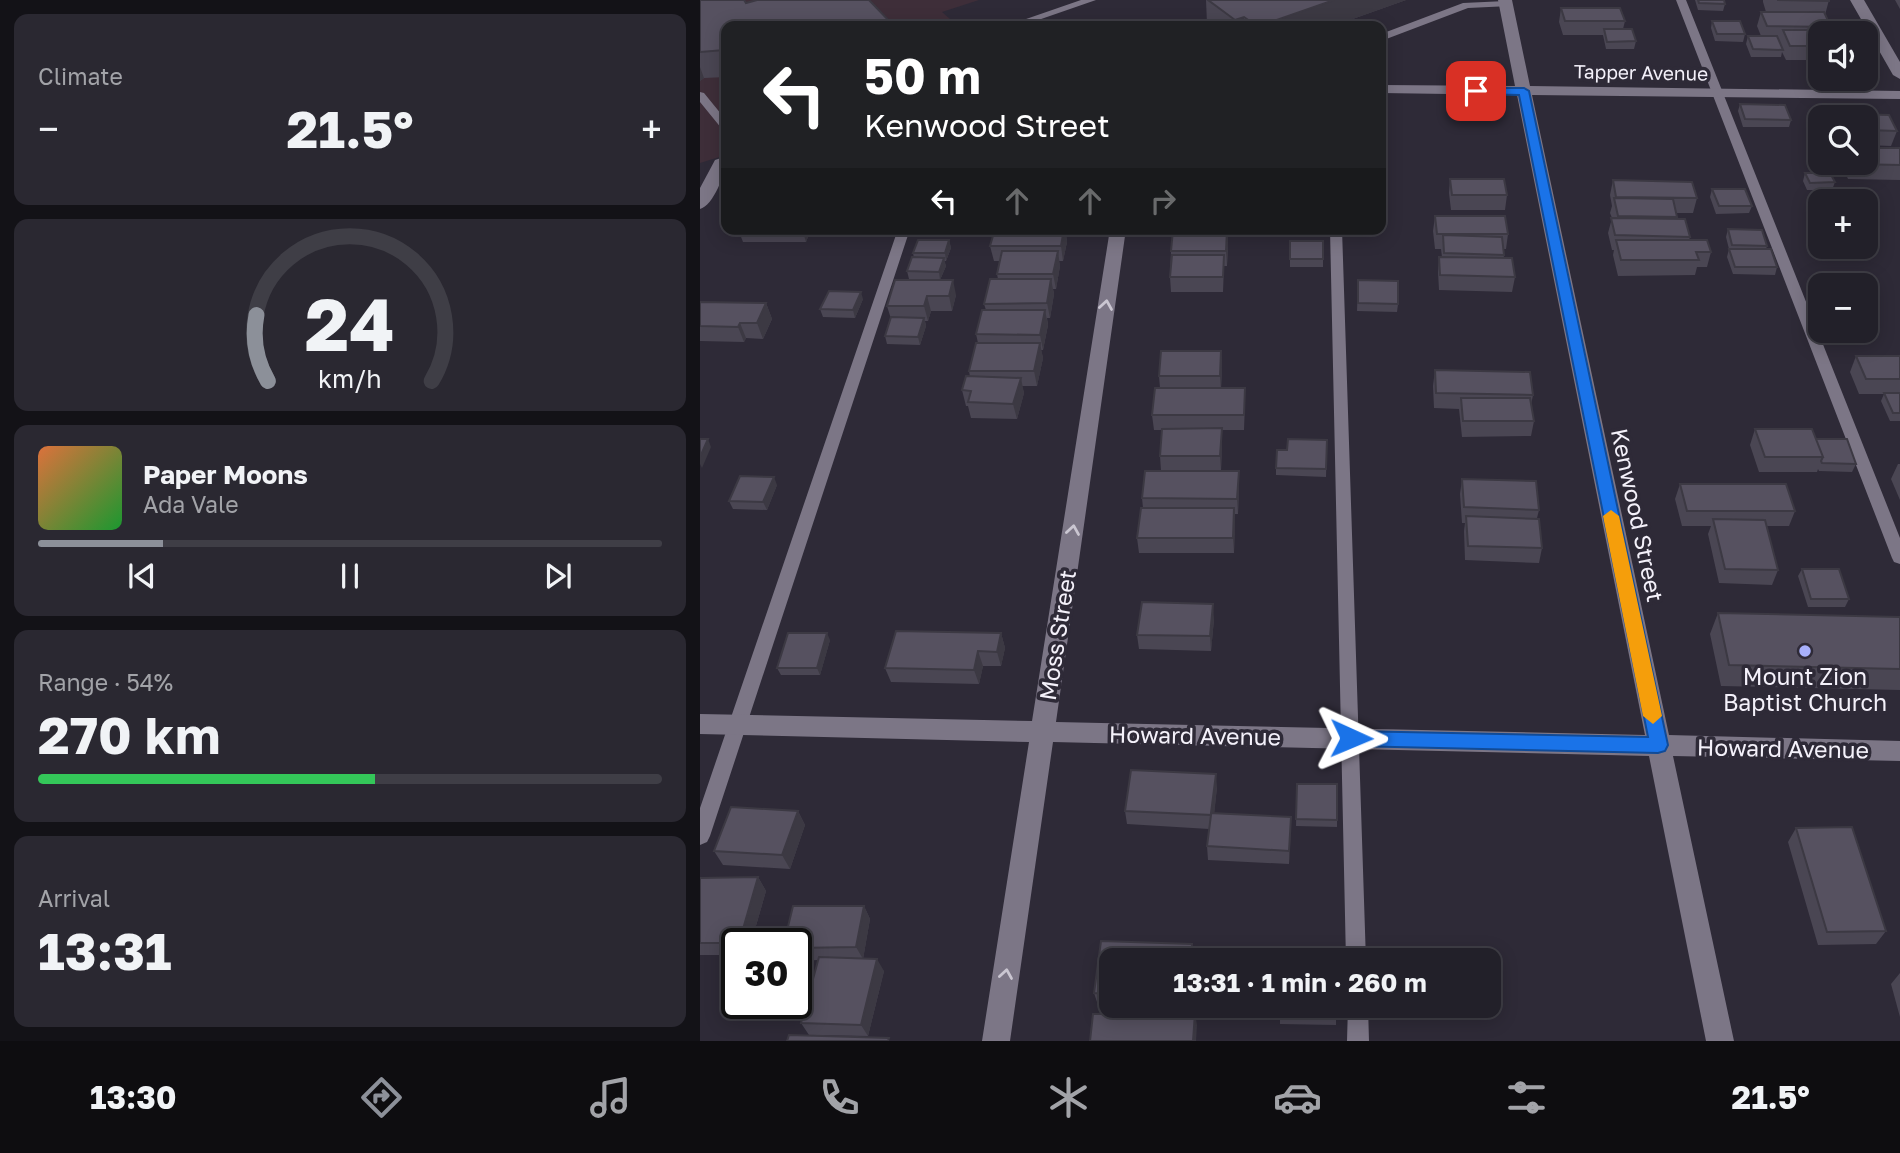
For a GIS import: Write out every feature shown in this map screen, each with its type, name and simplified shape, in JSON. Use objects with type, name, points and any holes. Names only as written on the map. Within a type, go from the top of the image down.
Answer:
[{"type":"street","points":[[1857,0],[1900,75]]},
{"type":"street","name":"Kenwood Street","points":[[1505,2],[1720,1041]]},
{"type":"street","name":"Tapper Avenue","points":[[1386,89],[1900,95]]},
{"type":"street","points":[[700,170],[721,163]]},
{"type":"street","points":[[700,204],[721,167]]},
{"type":"street","name":"Moss Street","points":[[996,1041],[1117,235]]},
{"type":"street","name":"Howard Avenue","points":[[700,724],[1900,751]]},
{"type":"lane","points":[[1026,21],[1091,0]]},
{"type":"lane","points":[[1681,0],[1900,558]]},
{"type":"lane","points":[[1386,36],[1468,5],[1505,2]]},
{"type":"lane","points":[[700,95],[721,121]]},
{"type":"lane","points":[[700,836],[902,235]]},
{"type":"lane","points":[[1336,235],[1356,948]]},
{"type":"lane","points":[[1357,1018],[1358,1041]]},
{"type":"shaded area","points":[[700,0],[979,0],[942,12],[952,21],[721,21],[721,157],[700,163]]},
{"type":"building","points":[[700,0],[744,0],[746,3],[757,0],[869,0],[889,21],[721,21],[721,50],[700,52]]},
{"type":"building","points":[[1208,0],[1334,0],[1273,21],[1250,21],[1244,17],[1235,20]]},
{"type":"building","points":[[1698,0],[1724,0],[1725,4],[1699,3]]},
{"type":"building","points":[[1561,8],[1620,8],[1625,21],[1565,21]]},
{"type":"building","points":[[1761,12],[1824,12],[1828,21],[1808,21],[1808,27],[1767,26]]},
{"type":"building","points":[[1712,21],[1740,21],[1745,34],[1717,34]]},
{"type":"building","points":[[1604,29],[1632,29],[1636,41],[1607,42]]},
{"type":"building","points":[[1783,30],[1808,30],[1808,46],[1790,46]]},
{"type":"building","points":[[1748,36],[1777,36],[1783,50],[1753,49]]},
{"type":"building","points":[[1740,104],[1785,105],[1791,120],[1745,119]]},
{"type":"building","points":[[1878,115],[1889,115],[1897,131],[1878,130]]},
{"type":"building","points":[[1878,148],[1900,148],[1900,165],[1878,165]]},
{"type":"building","points":[[1805,173],[1831,175],[1835,182],[1810,183]]},
{"type":"building","points":[[1450,179],[1504,179],[1507,195],[1452,195]]},
{"type":"building","points":[[1613,180],[1692,182],[1697,198],[1616,197]]},
{"type":"building","points":[[1712,189],[1745,189],[1752,206],[1719,206]]},
{"type":"building","points":[[1614,198],[1673,199],[1677,217],[1618,216]]},
{"type":"building","points":[[1435,216],[1505,216],[1508,234],[1437,234]]},
{"type":"building","points":[[1611,218],[1685,219],[1690,237],[1615,235]]},
{"type":"building","points":[[1728,229],[1762,230],[1767,246],[1732,245]]},
{"type":"building","points":[[993,235],[1063,235],[1061,246],[990,246]]},
{"type":"building","points":[[1173,235],[1227,235],[1226,251],[1171,251]]},
{"type":"building","points":[[1443,235],[1502,237],[1504,255],[1444,253]]},
{"type":"building","points":[[918,240],[949,240],[945,253],[913,253]]},
{"type":"building","points":[[1616,240],[1707,240],[1711,252],[1696,252],[1699,260],[1621,260]]},
{"type":"building","points":[[1290,241],[1323,241],[1323,259],[1290,259]]},
{"type":"building","points":[[1729,249],[1771,249],[1777,267],[1735,267]]},
{"type":"building","points":[[1002,251],[1058,251],[1053,274],[997,274]]},
{"type":"building","points":[[1172,255],[1224,255],[1223,277],[1170,277]]},
{"type":"building","points":[[912,257],[944,258],[939,272],[907,271]]},
{"type":"building","points":[[1439,257],[1512,258],[1515,277],[1440,275]]},
{"type":"building","points":[[990,279],[1051,279],[1047,303],[984,304]]},
{"type":"building","points":[[895,280],[953,280],[949,296],[927,296],[924,306],[887,306]]},
{"type":"building","points":[[1358,280],[1398,281],[1398,304],[1358,303]]},
{"type":"building","points":[[829,291],[861,292],[853,310],[820,309]]},
{"type":"building","points":[[700,302],[766,303],[757,323],[740,323],[738,327],[700,326]]},
{"type":"building","points":[[982,310],[1045,310],[1040,335],[976,334]]},
{"type":"building","points":[[891,317],[924,318],[918,337],[885,336]]},
{"type":"building","points":[[976,343],[1040,343],[1034,371],[969,371]]},
{"type":"building","points":[[1161,351],[1221,351],[1220,376],[1159,376]]},
{"type":"building","points":[[1856,356],[1900,356],[1900,379],[1866,379]]},
{"type":"building","points":[[1435,370],[1530,372],[1533,395],[1436,393]]},
{"type":"building","points":[[966,376],[1021,378],[1013,404],[968,402],[971,391],[962,390]]},
{"type":"building","points":[[1155,388],[1245,388],[1244,415],[1152,415]]},
{"type":"building","points":[[1884,393],[1900,393],[1900,413],[1893,413]]},
{"type":"building","points":[[1461,398],[1530,398],[1534,421],[1463,421]]},
{"type":"building","points":[[1222,428],[1220,456],[1160,456],[1162,429]]},
{"type":"building","points":[[1755,429],[1812,429],[1823,457],[1765,457]]},
{"type":"building","points":[[700,439],[708,439],[700,457]]},
{"type":"building","points":[[1288,439],[1327,440],[1326,469],[1276,468],[1277,450],[1287,450]]},
{"type":"building","points":[[1816,439],[1847,439],[1856,464],[1822,463],[1823,457]]},
{"type":"building","points":[[1145,471],[1239,471],[1237,499],[1142,498]]},
{"type":"building","points":[[740,476],[774,477],[763,502],[729,501]]},
{"type":"building","points":[[1462,479],[1536,481],[1539,510],[1464,507]]},
{"type":"building","points":[[1680,484],[1786,484],[1795,511],[1687,511]]},
{"type":"building","points":[[1141,508],[1234,508],[1233,538],[1137,538]]},
{"type":"building","points":[[1466,516],[1539,519],[1542,548],[1468,546]]},
{"type":"building","points":[[1713,519],[1765,520],[1778,570],[1725,569]]},
{"type":"building","points":[[1802,569],[1839,569],[1849,599],[1811,599]]},
{"type":"building","points":[[1142,602],[1213,604],[1210,636],[1137,635]]},
{"type":"building","points":[[1718,613],[1900,617],[1900,669],[1729,665]]},
{"type":"building","points":[[896,631],[1001,633],[997,652],[978,651],[974,670],[885,668]]},
{"type":"building","points":[[788,633],[827,633],[817,668],[777,668]]},
{"type":"building","points":[[1131,770],[1216,774],[1211,813],[1291,817],[1289,851],[1207,846],[1211,815],[1125,811]]},
{"type":"building","points":[[1297,784],[1337,784],[1337,820],[1296,819]]},
{"type":"building","points":[[731,807],[798,811],[782,855],[714,851]]},
{"type":"building","points":[[1852,827],[1886,931],[1827,932],[1796,828]]},
{"type":"building","points":[[758,877],[743,928],[721,928],[721,943],[700,943],[700,878]]},
{"type":"building","points":[[793,906],[864,906],[856,947],[812,948],[812,928],[788,928]]},
{"type":"building","points":[[1101,941],[1192,944],[1192,948],[1100,948]]},
{"type":"building","points":[[1099,956],[1099,993],[1094,993]]},
{"type":"building","points":[[819,957],[877,959],[861,1025],[801,1023],[802,1019],[812,1019],[812,983]]},
{"type":"building","points":[[1093,1014],[1099,1014],[1099,1018],[1195,1018],[1193,1041],[1090,1041]]},
{"type":"building","points":[[789,1035],[889,1038],[888,1041],[787,1041]]},
{"type":"slow traffic","points":[[1611,516],[1653,716]]},
{"type":"place","name":"Mount Zion Baptist Church","points":[[1805,651]]},
{"type":"route","points":[[1351,738],[1658,745],[1524,91],[1476,91]]}]
